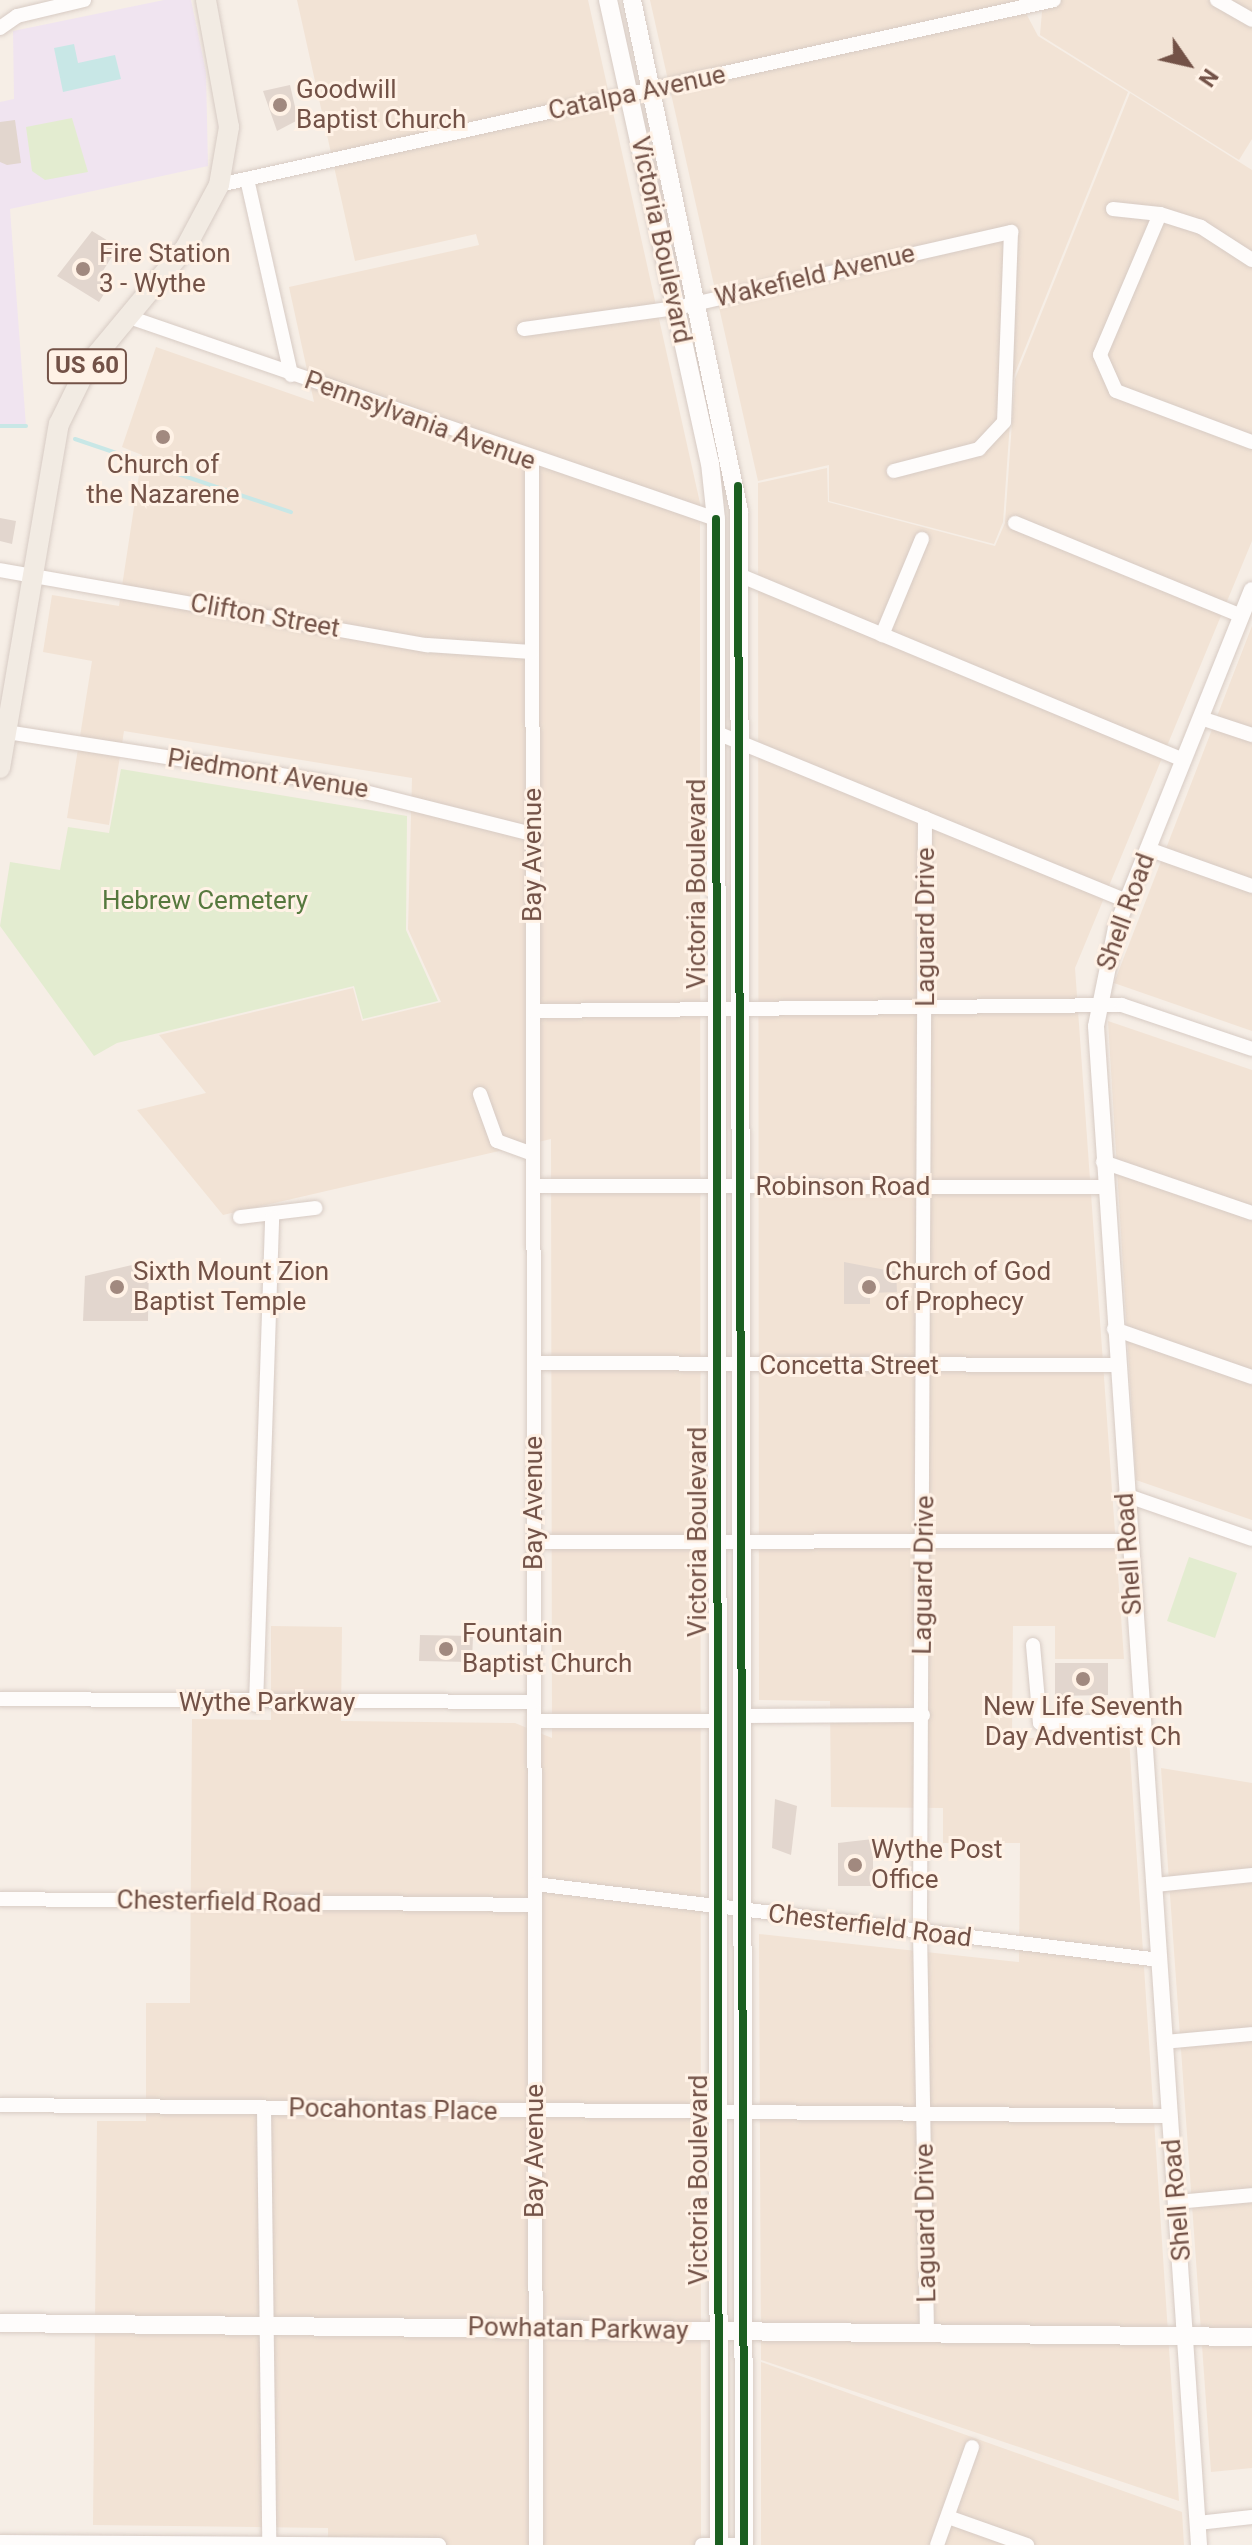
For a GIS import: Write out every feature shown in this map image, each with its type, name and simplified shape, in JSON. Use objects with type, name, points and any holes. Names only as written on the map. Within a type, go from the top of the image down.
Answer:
[{"type":"main road","name":"US 60","points":[[0,768],[3,731],[59,424],[88,365],[186,247],[219,185],[229,127],[206,0]]},
{"type":"main road","name":"Victoria Boulevard","points":[[608,0],[676,308],[716,519],[719,2545]]},
{"type":"main road","name":"Victoria Boulevard","points":[[632,0],[734,462],[739,575],[744,2545]]},
{"type":"main road","name":"Powhatan Parkway","points":[[0,2323],[1252,2337]]},
{"type":"street","points":[[0,28],[17,16],[84,0]]},
{"type":"street","name":"Catalpa Avenue","points":[[219,185],[652,90],[1032,2],[1054,0]]},
{"type":"street","points":[[1217,0],[1252,20]]},
{"type":"street","points":[[247,179],[291,375]]},
{"type":"street","points":[[1113,209],[1160,214],[1201,227],[1252,260]]},
{"type":"street","points":[[1160,214],[1100,355],[1106,375],[1116,391],[1252,442]]},
{"type":"street","name":"Wakefield Avenue","points":[[524,329],[676,308],[1011,232],[1004,422],[979,449],[894,471]]},
{"type":"street","name":"Pennsylvania Avenue","points":[[126,316],[532,461],[716,519]]},
{"type":"street","name":"Bay Avenue","points":[[532,461],[536,2545]]},
{"type":"street","points":[[1015,523],[1242,616]]},
{"type":"street","points":[[882,635],[922,539]]},
{"type":"street","name":"Clifton Street","points":[[0,570],[427,645],[532,652]]},
{"type":"street","points":[[739,575],[1184,760]]},
{"type":"street","name":"Shell Road","points":[[1199,2545],[1188,2336],[1169,2116],[1116,1365],[1096,1008],[1127,901],[1252,590]]},
{"type":"street","points":[[1201,718],[1252,735]]},
{"type":"street","name":"Piedmont Avenue","points":[[3,731],[325,782],[532,834]]},
{"type":"street","points":[[717,733],[1127,901]]},
{"type":"street","name":"Laguard Drive","points":[[925,818],[926,1367],[920,1931],[927,2332]]},
{"type":"street","points":[[1148,849],[1252,886]]},
{"type":"street","points":[[533,1011],[1131,1007],[1252,1049]]},
{"type":"street","points":[[480,1094],[497,1141],[533,1154]]},
{"type":"street","points":[[1103,1162],[1252,1213]]},
{"type":"street","name":"Robinson Road","points":[[533,1186],[1105,1187]]},
{"type":"street","points":[[240,1217],[272,1217],[315,1208]]},
{"type":"street","points":[[256,1705],[272,1217]]},
{"type":"street","points":[[1114,1329],[1252,1377]]},
{"type":"street","name":"Concetta Street","points":[[534,1363],[926,1367],[1116,1365]]},
{"type":"street","points":[[1125,1495],[1252,1539]]},
{"type":"street","points":[[534,1542],[925,1544],[1129,1541]]},
{"type":"street","points":[[1033,1645],[1040,1723],[1142,1721]]},
{"type":"street","name":"Wythe Parkway","points":[[0,1699],[256,1705],[534,1702]]},
{"type":"street","points":[[741,1716],[923,1715]]},
{"type":"street","points":[[534,1721],[718,1721]]},
{"type":"street","points":[[1155,1885],[1252,1875]]},
{"type":"street","name":"Chesterfield Road","points":[[535,1884],[1159,1960]]},
{"type":"street","name":"Chesterfield Road","points":[[0,1899],[535,1905]]},
{"type":"street","points":[[1164,2042],[1252,2034]]},
{"type":"street","name":"Pocahontas Place","points":[[0,2105],[1169,2116]]},
{"type":"street","points":[[264,2108],[269,2544]]},
{"type":"street","points":[[1177,2202],[1252,2195]]},
{"type":"street","points":[[937,2545],[972,2447]]},
{"type":"street","points":[[948,2517],[1027,2545]]},
{"type":"street","points":[[1198,2523],[1252,2517]]},
{"type":"street","points":[[0,2542],[439,2545]]},
{"type":"street","points":[[702,2545],[744,2545]]},
{"type":"shaded area","points":[[164,0],[191,0],[206,72],[208,166],[10,209],[26,426],[0,426],[0,102],[14,99],[13,31]]},
{"type":"shaded area","points":[[297,0],[588,0],[700,503],[701,2545],[328,2545],[328,2528],[93,2525],[97,2121],[146,2121],[146,2003],[190,2003],[192,1719],[271,1720],[271,1626],[342,1627],[341,1721],[515,1723],[552,1738],[551,1139],[223,1215],[137,1110],[206,1093],[159,1035],[353,988],[362,1021],[441,1002],[408,929],[412,778],[124,731],[109,825],[67,818],[92,661],[43,652],[52,595],[119,606],[142,455],[122,447],[156,347],[314,402],[289,287],[479,245],[476,234],[355,261]]},
{"type":"shaded area","points":[[650,0],[1019,0],[1038,36],[1128,92],[1013,378],[1003,522],[994,544],[829,501],[829,465],[758,481]]},
{"type":"shaded area","points":[[1043,0],[1252,0],[1252,139],[1239,160],[1040,35]]},
{"type":"shaded area","points":[[1130,93],[1252,170],[1252,541],[1075,968],[1124,1659],[1055,1659],[1055,1626],[1013,1626],[1012,1738],[1129,1738],[1179,2501],[761,2360],[759,1934],[1019,1962],[1020,1843],[943,1843],[943,1808],[831,1807],[830,1701],[759,1700],[758,483],[827,468],[828,502],[995,546],[1005,523],[1015,379]]},
{"type":"shaded area","points":[[1252,626],[1252,1031],[1114,983]]},
{"type":"shaded area","points":[[1108,1021],[1252,1070],[1252,1520],[1136,1480]]},
{"type":"shaded area","points":[[1161,1768],[1252,1783],[1252,2468],[1211,2472]]},
{"type":"shaded area","points":[[761,2362],[1182,2512],[1184,2545],[761,2545]]},
{"type":"green space","points":[[72,118],[88,172],[45,180],[32,171],[26,127]]},
{"type":"green space","name":"Hebrew Cemetery","points":[[121,769],[407,816],[406,930],[438,1001],[363,1019],[354,986],[117,1043],[94,1056],[0,926],[10,862],[60,870],[68,827],[109,833]]},
{"type":"green space","points":[[1189,1557],[1237,1573],[1215,1638],[1167,1621]]},
{"type":"water","points":[[74,44],[78,63],[115,55],[121,79],[63,92],[54,48]]},
{"type":"building","name":"Goodwill Baptist Church","points":[[290,85],[298,120],[277,131],[263,91]]},
{"type":"building","points":[[15,120],[21,163],[7,165],[0,162],[0,122]]},
{"type":"building","name":"Fire Station 3 - Wythe","points":[[92,231],[118,247],[101,274],[112,281],[99,302],[57,276]]},
{"type":"building","points":[[0,518],[16,521],[12,544],[0,541]]},
{"type":"building","name":"Sixth Mount Zion Baptist Temple","points":[[149,1261],[148,1321],[83,1321],[85,1276]]},
{"type":"building","points":[[844,1262],[896,1272],[897,1292],[870,1293],[870,1304],[844,1304]]},
{"type":"building","name":"Fountain Baptist Church","points":[[420,1635],[473,1636],[472,1662],[419,1661]]},
{"type":"building","name":"New Life Seventh Day Adventist Ch","points":[[1055,1663],[1108,1663],[1108,1695],[1055,1696]]},
{"type":"building","points":[[775,1799],[797,1806],[791,1855],[772,1848]]},
{"type":"building","name":"Wythe Post Office","points":[[873,1839],[873,1886],[838,1886],[838,1843]]},
{"type":"waterway","points":[[0,426],[26,426]]},
{"type":"waterway","points":[[75,439],[291,512]]},
{"type":"cycle path","points":[[738,486],[744,2545]]},
{"type":"cycle path","points":[[716,519],[719,2545]]},
{"type":"place","name":"Goodwill Baptist Church","points":[[280,105]]},
{"type":"place","name":"Fire Station 3 - Wythe","points":[[83,269]]},
{"type":"place","name":"Church of the Nazarene","points":[[163,437]]},
{"type":"place","name":"Sixth Mount Zion Baptist Temple","points":[[117,1287]]},
{"type":"place","name":"Church of God of Prophecy","points":[[869,1287]]},
{"type":"place","name":"Fountain Baptist Church","points":[[446,1649]]},
{"type":"place","name":"New Life Seventh Day Adventist Ch","points":[[1083,1679]]},
{"type":"place","name":"Wythe Post Office","points":[[855,1865]]}]
